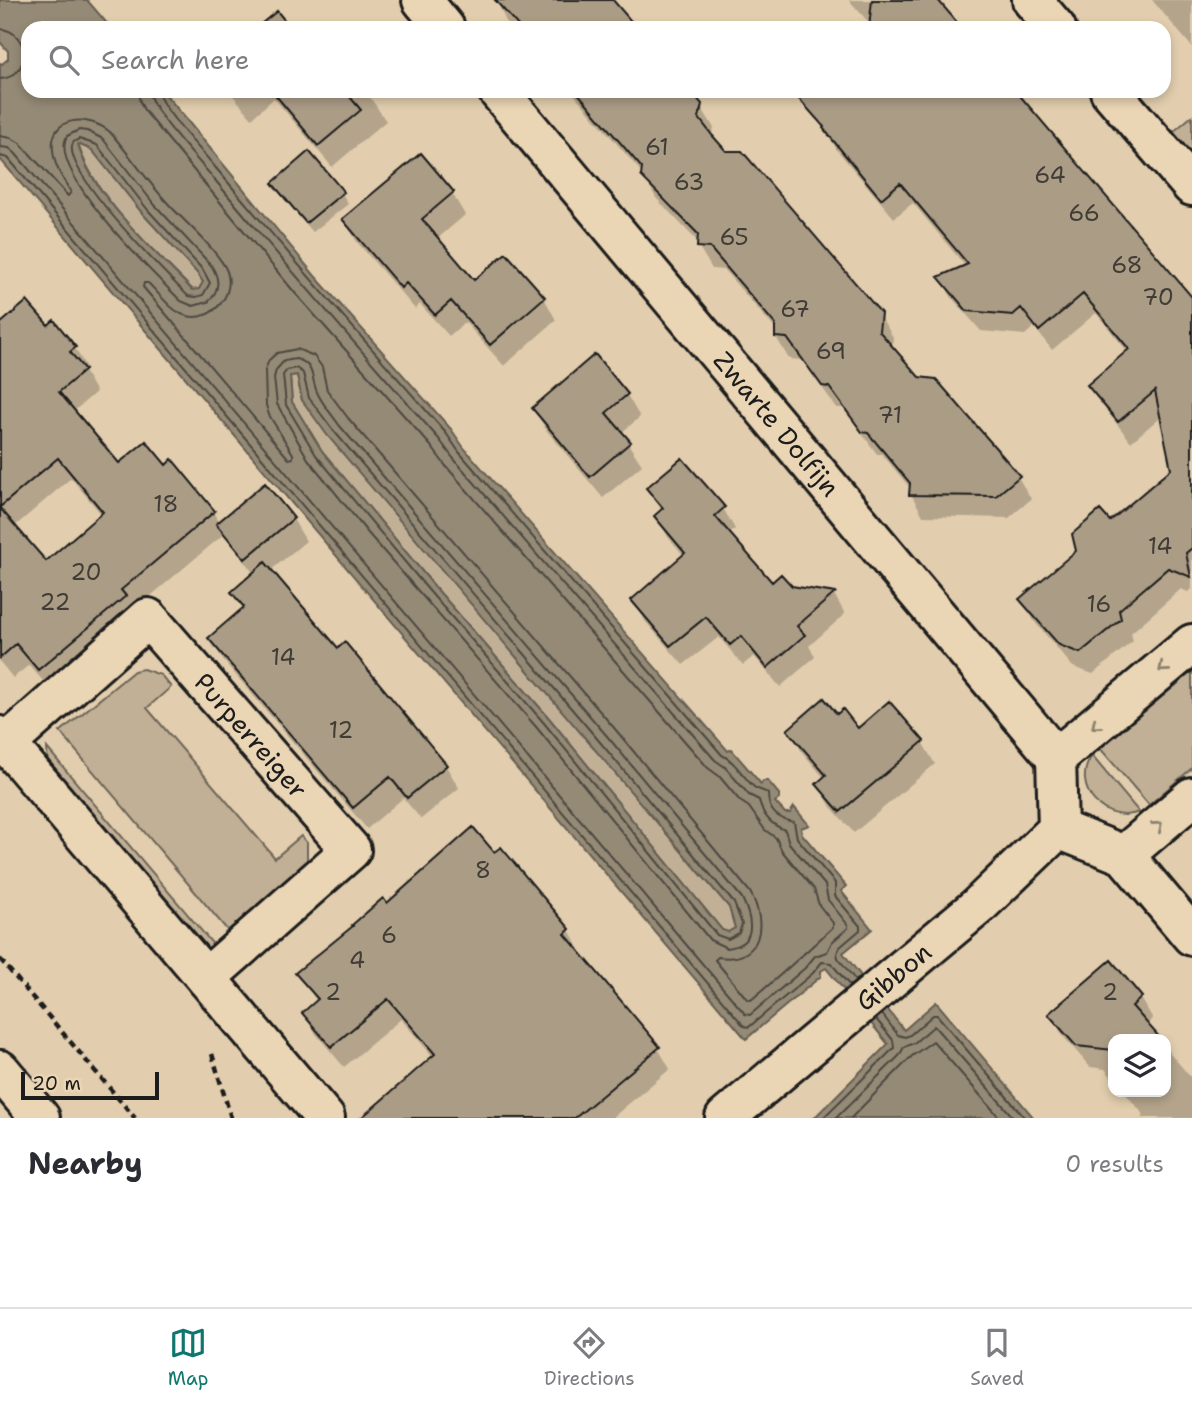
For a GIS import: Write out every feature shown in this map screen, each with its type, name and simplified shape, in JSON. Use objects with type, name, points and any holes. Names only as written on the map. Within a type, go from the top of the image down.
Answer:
[{"type":"street","points":[[422,0],[439,21]]},
{"type":"street","points":[[1032,0],[1050,21]]},
{"type":"street","name":"Zwarte Dolfijn","points":[[504,98],[1056,758]]},
{"type":"street","points":[[1116,98],[1192,186]]},
{"type":"street","name":"Purperreiger","points":[[206,978],[351,850],[148,618],[3,740],[325,1118]]},
{"type":"street","points":[[1192,644],[1056,758],[1058,829],[1124,855],[1192,936]]},
{"type":"street","points":[[1124,855],[1192,797]]},
{"type":"street","name":"Gibbon","points":[[725,1118],[978,906],[1058,829]]},
{"type":"street","points":[[0,1070],[40,1118]]},
{"type":"path","points":[[0,959],[135,1118]]},
{"type":"shaded area","points":[[1192,116],[1192,157],[1172,133]]},
{"type":"shaded area","points":[[78,144],[92,150],[143,214],[198,274],[203,282],[199,289],[193,290],[127,223],[98,185]]},
{"type":"shaded area","points":[[297,375],[302,400],[729,907],[735,928],[728,932],[722,930],[549,718],[322,451],[292,402],[290,376]]},
{"type":"shaded area","points":[[1192,667],[1192,768],[1149,805],[1099,747]]},
{"type":"shaded area","points":[[143,669],[161,675],[171,687],[147,708],[275,858],[301,836],[307,843],[307,873],[234,938],[60,732],[134,671]]},
{"type":"shaded area","points":[[47,748],[217,949],[201,948],[48,768]]},
{"type":"shaded area","points":[[1092,756],[1139,812],[1114,814],[1094,801],[1085,780],[1086,768]]},
{"type":"water","points":[[0,0],[87,0],[105,21],[21,21],[21,98],[169,98],[315,276],[451,429],[464,448],[728,751],[731,749],[761,784],[768,781],[779,794],[779,799],[775,802],[785,813],[790,813],[794,807],[809,825],[801,828],[802,834],[846,886],[841,891],[872,929],[843,953],[904,1030],[936,1002],[1034,1118],[815,1117],[888,1044],[826,968],[821,971],[821,976],[746,1039],[0,159],[0,63],[8,59],[8,51],[0,42]],"holes":[[[78,144],[92,150],[143,214],[198,274],[203,282],[199,289],[192,290],[110,202],[96,183]],[[297,375],[302,400],[327,435],[729,907],[735,928],[728,932],[722,930],[549,718],[322,451],[292,402],[290,376]]]},
{"type":"building","points":[[495,0],[613,0],[631,21],[514,21]]},
{"type":"building","points":[[872,0],[938,0],[956,21],[870,21]]},
{"type":"building","points":[[277,11],[285,21],[265,21]]},
{"type":"building","points":[[278,98],[351,98],[361,110],[318,146]]},
{"type":"building","points":[[582,98],[697,98],[702,104],[699,118],[712,135],[726,151],[742,151],[881,313],[879,331],[919,377],[936,379],[1020,476],[996,496],[909,495],[910,483],[868,433],[862,432],[829,387],[822,386],[787,338],[775,337],[775,324],[710,248],[697,247],[698,234],[641,176],[642,168]]},
{"type":"building","points":[[798,98],[1022,98],[1192,297],[1192,548],[1186,553],[1191,577],[1168,568],[1119,610],[1121,619],[1080,653],[1059,645],[1019,599],[1076,551],[1072,534],[1100,510],[1110,521],[1171,469],[1155,391],[1118,422],[1087,385],[1129,349],[1083,294],[1039,331],[1021,308],[1013,315],[967,311],[938,277],[968,264],[900,183],[881,199]]},
{"type":"building","points":[[309,151],[344,192],[306,223],[272,183]]},
{"type":"building","points":[[421,153],[454,192],[422,219],[474,280],[506,253],[545,297],[490,345],[451,301],[435,315],[406,283],[401,288],[342,219]]},
{"type":"building","points":[[27,301],[48,325],[54,320],[76,347],[70,352],[85,370],[59,392],[119,463],[146,441],[166,465],[172,459],[215,511],[121,590],[126,596],[38,670],[16,644],[0,658],[0,508],[46,561],[103,512],[58,458],[0,507],[0,324]]},
{"type":"building","points":[[595,354],[628,394],[606,413],[631,442],[590,477],[532,408]]},
{"type":"building","points":[[682,458],[725,507],[715,516],[772,582],[781,574],[792,586],[835,593],[797,626],[805,635],[767,668],[741,636],[730,645],[706,617],[670,646],[631,600],[685,553],[654,516],[663,508],[646,488]]},
{"type":"building","points":[[265,483],[294,518],[245,559],[216,524]]},
{"type":"building","points":[[265,562],[338,648],[345,642],[447,765],[407,798],[390,777],[353,808],[208,638],[244,607],[231,592]]},
{"type":"building","points":[[824,698],[837,714],[843,709],[858,728],[889,701],[924,741],[840,812],[816,784],[826,775],[787,730]]},
{"type":"building","points":[[473,827],[494,852],[501,847],[570,929],[565,934],[660,1047],[575,1118],[361,1118],[435,1054],[388,999],[331,1047],[302,1013],[318,999],[295,973],[383,898],[387,903]]},
{"type":"building","points":[[1111,960],[1142,997],[1132,1006],[1157,1034],[1108,1034],[1108,1049],[1076,1046],[1048,1014]]}]
